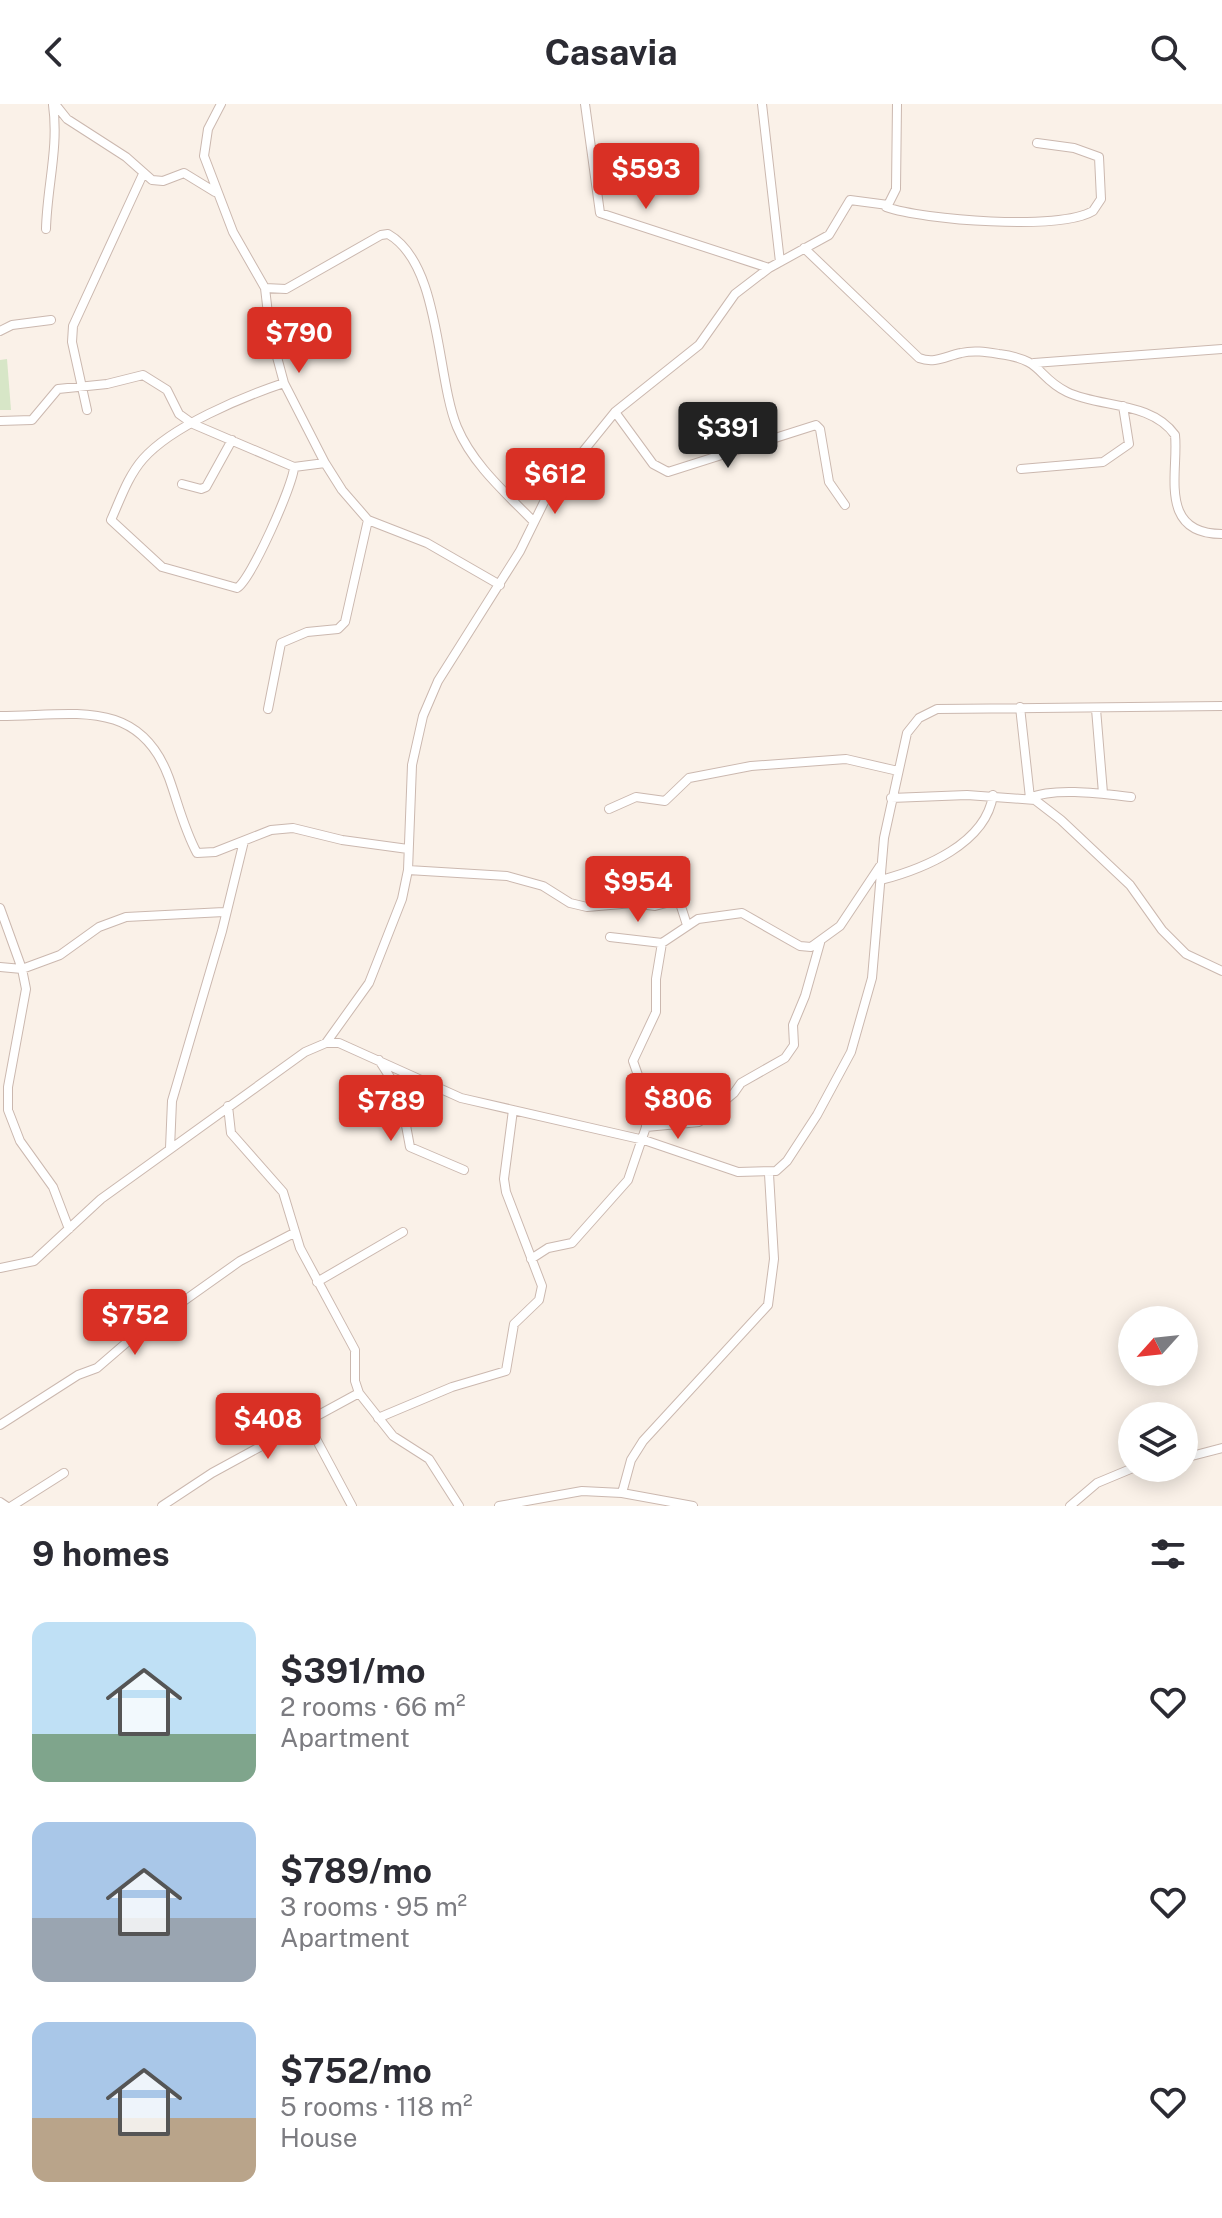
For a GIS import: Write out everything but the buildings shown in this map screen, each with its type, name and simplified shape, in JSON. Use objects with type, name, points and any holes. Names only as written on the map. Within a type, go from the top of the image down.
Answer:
[{"type":"street","points":[[54,104],[67,119],[126,157],[143,174],[158,182],[184,173],[216,193]]},
{"type":"street","points":[[46,229],[47,189],[56,142],[54,104]]},
{"type":"street","points":[[221,104],[204,144],[216,193],[238,242],[265,288],[270,331],[284,383],[325,463],[342,490],[368,520],[427,543],[500,585]]},
{"type":"street","points":[[585,104],[600,213],[769,268]]},
{"type":"street","points":[[762,104],[780,262]]},
{"type":"street","points":[[886,207],[896,189],[897,104]]},
{"type":"street","points":[[326,1043],[369,983],[402,899],[408,870],[412,765],[423,716],[453,654],[500,585],[547,496],[615,412],[695,350],[735,294],[769,268],[833,232],[850,200],[908,215],[966,219],[1077,218],[1093,211],[1101,199],[1099,157],[1090,151],[1037,143]]},
{"type":"street","points":[[87,410],[84,385],[72,342],[76,317],[143,174]]},
{"type":"street","points":[[265,288],[286,289],[381,235],[388,234],[398,240],[410,256],[426,292],[457,426],[488,475],[534,522]]},
{"type":"street","points":[[804,248],[919,358],[936,361],[977,351],[1034,363],[1222,349]]},
{"type":"street","points":[[0,331],[12,325],[51,320]]},
{"type":"street","points":[[1034,363],[1066,392],[1123,406],[1158,420],[1172,431],[1176,440],[1172,488],[1178,505],[1191,525],[1203,532],[1222,534]]},
{"type":"street","points":[[0,421],[32,420],[51,393],[67,386],[143,375],[167,390],[179,414],[193,424],[294,467],[325,463]]},
{"type":"street","points":[[284,383],[193,424],[143,459],[111,520],[162,567],[234,588],[242,586],[261,553],[294,467]]},
{"type":"street","points":[[1021,469],[1103,462],[1114,457],[1129,444],[1123,406]]},
{"type":"street","points":[[615,412],[653,464],[668,472],[816,425],[820,429],[829,482],[845,505]]},
{"type":"street","points":[[182,484],[201,489],[206,487],[232,440]]},
{"type":"street","points":[[268,709],[281,643],[307,632],[338,629],[345,622],[368,520]]},
{"type":"street","points":[[0,1268],[34,1261],[101,1199],[305,1052],[326,1043],[339,1043],[461,1098],[644,1140],[715,1167],[769,1174],[787,1161],[851,1052],[872,978],[881,864],[891,798],[907,733],[919,718],[937,709],[1222,706]]},
{"type":"street","points":[[1020,707],[1030,798]]},
{"type":"street","points":[[1096,709],[1103,793]]},
{"type":"street","points":[[0,716],[96,717],[132,725],[148,740],[161,761],[197,853],[215,852],[271,830],[293,828],[342,840],[408,849]]},
{"type":"street","points":[[609,809],[636,797],[665,801],[689,778],[751,766],[846,759],[898,771]]},
{"type":"street","points":[[1030,798],[1040,793],[1103,793],[1131,797]]},
{"type":"street","points":[[891,798],[993,795],[1030,798],[1048,809],[1123,879],[1186,954],[1222,971]]},
{"type":"street","points":[[881,880],[910,871],[973,835],[985,823],[993,795]]},
{"type":"street","points":[[170,1148],[172,1101],[222,931],[224,912],[244,841]]},
{"type":"street","points":[[646,1127],[699,1122],[734,1093],[741,1083],[785,1058],[794,1045],[793,1025],[820,943],[851,914],[881,864]]},
{"type":"street","points":[[408,870],[507,876],[543,886],[570,903],[587,907],[633,903],[655,906],[674,901],[677,894],[687,925]]},
{"type":"street","points":[[0,908],[26,989],[8,1087],[8,1110],[20,1141],[53,1187],[69,1229]]},
{"type":"street","points":[[0,967],[22,969],[60,955],[113,920],[224,912]]},
{"type":"street","points":[[531,1259],[548,1248],[569,1245],[587,1228],[601,1208],[624,1186],[644,1140],[645,1095],[633,1061],[656,1012],[657,961],[662,943],[687,925],[709,916],[742,913],[800,946],[820,943]]},
{"type":"street","points":[[610,937],[662,943]]},
{"type":"street","points":[[379,1060],[400,1093],[410,1147],[464,1170]]},
{"type":"street","points":[[228,1106],[231,1133],[283,1192],[291,1211],[294,1233],[355,1350],[355,1381],[359,1393],[393,1436],[429,1459],[459,1506]]},
{"type":"street","points":[[378,1418],[452,1387],[506,1371],[514,1324],[541,1293],[512,1212],[504,1179],[513,1110]]},
{"type":"street","points":[[622,1493],[631,1460],[643,1441],[768,1305],[774,1259],[769,1174]]},
{"type":"street","points":[[317,1282],[403,1232]]},
{"type":"street","points":[[0,1425],[60,1386],[97,1368],[133,1337],[240,1261],[294,1233]]},
{"type":"street","points":[[162,1506],[212,1473],[359,1393]]},
{"type":"street","points":[[307,1422],[352,1506]]},
{"type":"street","points":[[1198,1454],[1222,1448]]},
{"type":"street","points":[[12,1506],[64,1473]]},
{"type":"street","points":[[1070,1506],[1097,1483],[1118,1474]]},
{"type":"street","points":[[499,1506],[582,1491],[622,1493],[693,1506]]},
{"type":"street","points":[[0,1502],[6,1506]]},
{"type":"green space","points":[[7,359],[11,410],[0,410],[0,360]]}]
